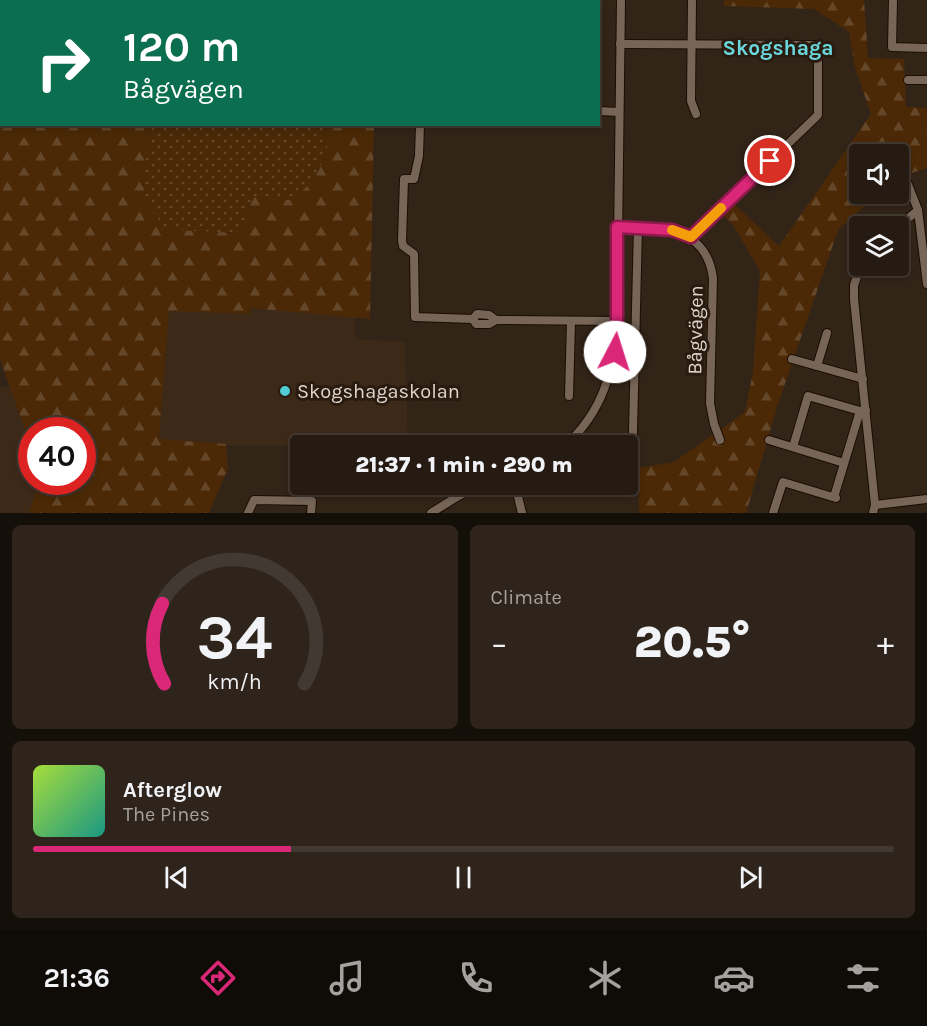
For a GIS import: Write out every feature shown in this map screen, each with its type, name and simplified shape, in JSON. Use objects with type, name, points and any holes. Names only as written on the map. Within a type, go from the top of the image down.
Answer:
[{"type":"street","points":[[574,435],[584,425],[608,382],[615,352],[621,0]]},
{"type":"street","points":[[692,0],[691,101],[696,114]]},
{"type":"street","points":[[893,0],[892,47],[927,48]]},
{"type":"street","points":[[617,227],[672,230],[691,237],[818,115],[818,45],[620,44]]},
{"type":"street","points":[[908,80],[927,80]]},
{"type":"street","points":[[600,111],[619,112]]},
{"type":"street","points":[[420,126],[419,156],[414,180],[404,179],[402,241],[403,246],[414,254],[415,317],[473,320],[477,315],[489,315],[496,320],[617,321]]},
{"type":"street","points":[[909,185],[922,212],[927,284]]},
{"type":"street","points":[[909,220],[922,212]]},
{"type":"street","points":[[633,435],[638,227]]},
{"type":"street","name":"Bågvägen","points":[[691,237],[709,261],[713,278],[710,403],[720,440]]},
{"type":"street","points":[[857,276],[854,292],[863,411],[874,509],[927,499]]},
{"type":"street","points":[[569,396],[571,321]]},
{"type":"street","points":[[817,366],[827,333]]},
{"type":"street","points":[[792,359],[862,380]]},
{"type":"street","points":[[793,447],[808,396],[863,411]]},
{"type":"street","points":[[773,513],[783,482],[835,498],[844,463],[863,411]]},
{"type":"street","points":[[769,440],[844,463]]},
{"type":"street","points":[[431,513],[460,495]]},
{"type":"street","points":[[518,495],[522,513]]},
{"type":"street","points":[[248,513],[254,500],[312,501],[311,513]]},
{"type":"shaded area","name":"Skogshagaskolan","points":[[250,308],[354,317],[355,339],[405,342],[408,435],[290,435],[290,446],[234,446],[159,440],[169,310],[249,314]]},
{"type":"shaded area","points":[[11,385],[21,417],[18,417],[18,495],[35,495],[29,513],[0,513],[0,387]]},
{"type":"green space","points":[[724,0],[864,0],[868,58],[904,59],[906,107],[927,108],[927,168],[909,174],[909,144],[850,144],[871,114],[855,67],[849,32],[814,9],[724,6]]},
{"type":"green space","points":[[0,126],[153,126],[142,175],[148,206],[167,230],[241,233],[253,197],[267,200],[293,200],[313,180],[328,153],[323,126],[374,126],[370,319],[250,308],[250,314],[169,311],[159,439],[226,444],[228,468],[209,513],[29,513],[35,495],[96,495],[96,417],[21,417],[0,359]]},
{"type":"green space","points":[[153,126],[323,126],[328,152],[313,180],[293,200],[267,200],[241,233],[167,230],[148,206],[142,175]]},
{"type":"green space","points":[[849,146],[849,204],[867,204],[854,216],[849,216],[849,220],[838,230],[778,404],[746,513],[639,513],[639,468],[674,462],[745,412],[753,372],[760,271],[733,225],[722,215],[734,204],[779,246]]},
{"type":"slow traffic","points":[[672,230],[691,237],[721,208]]},
{"type":"place","name":"Skogshagaskolan","points":[[285,391]]},
{"type":"district","name":"Skogshaga","points":[[778,48]]},
{"type":"route","points":[[615,352],[617,227],[660,228],[691,237],[770,161]]}]
